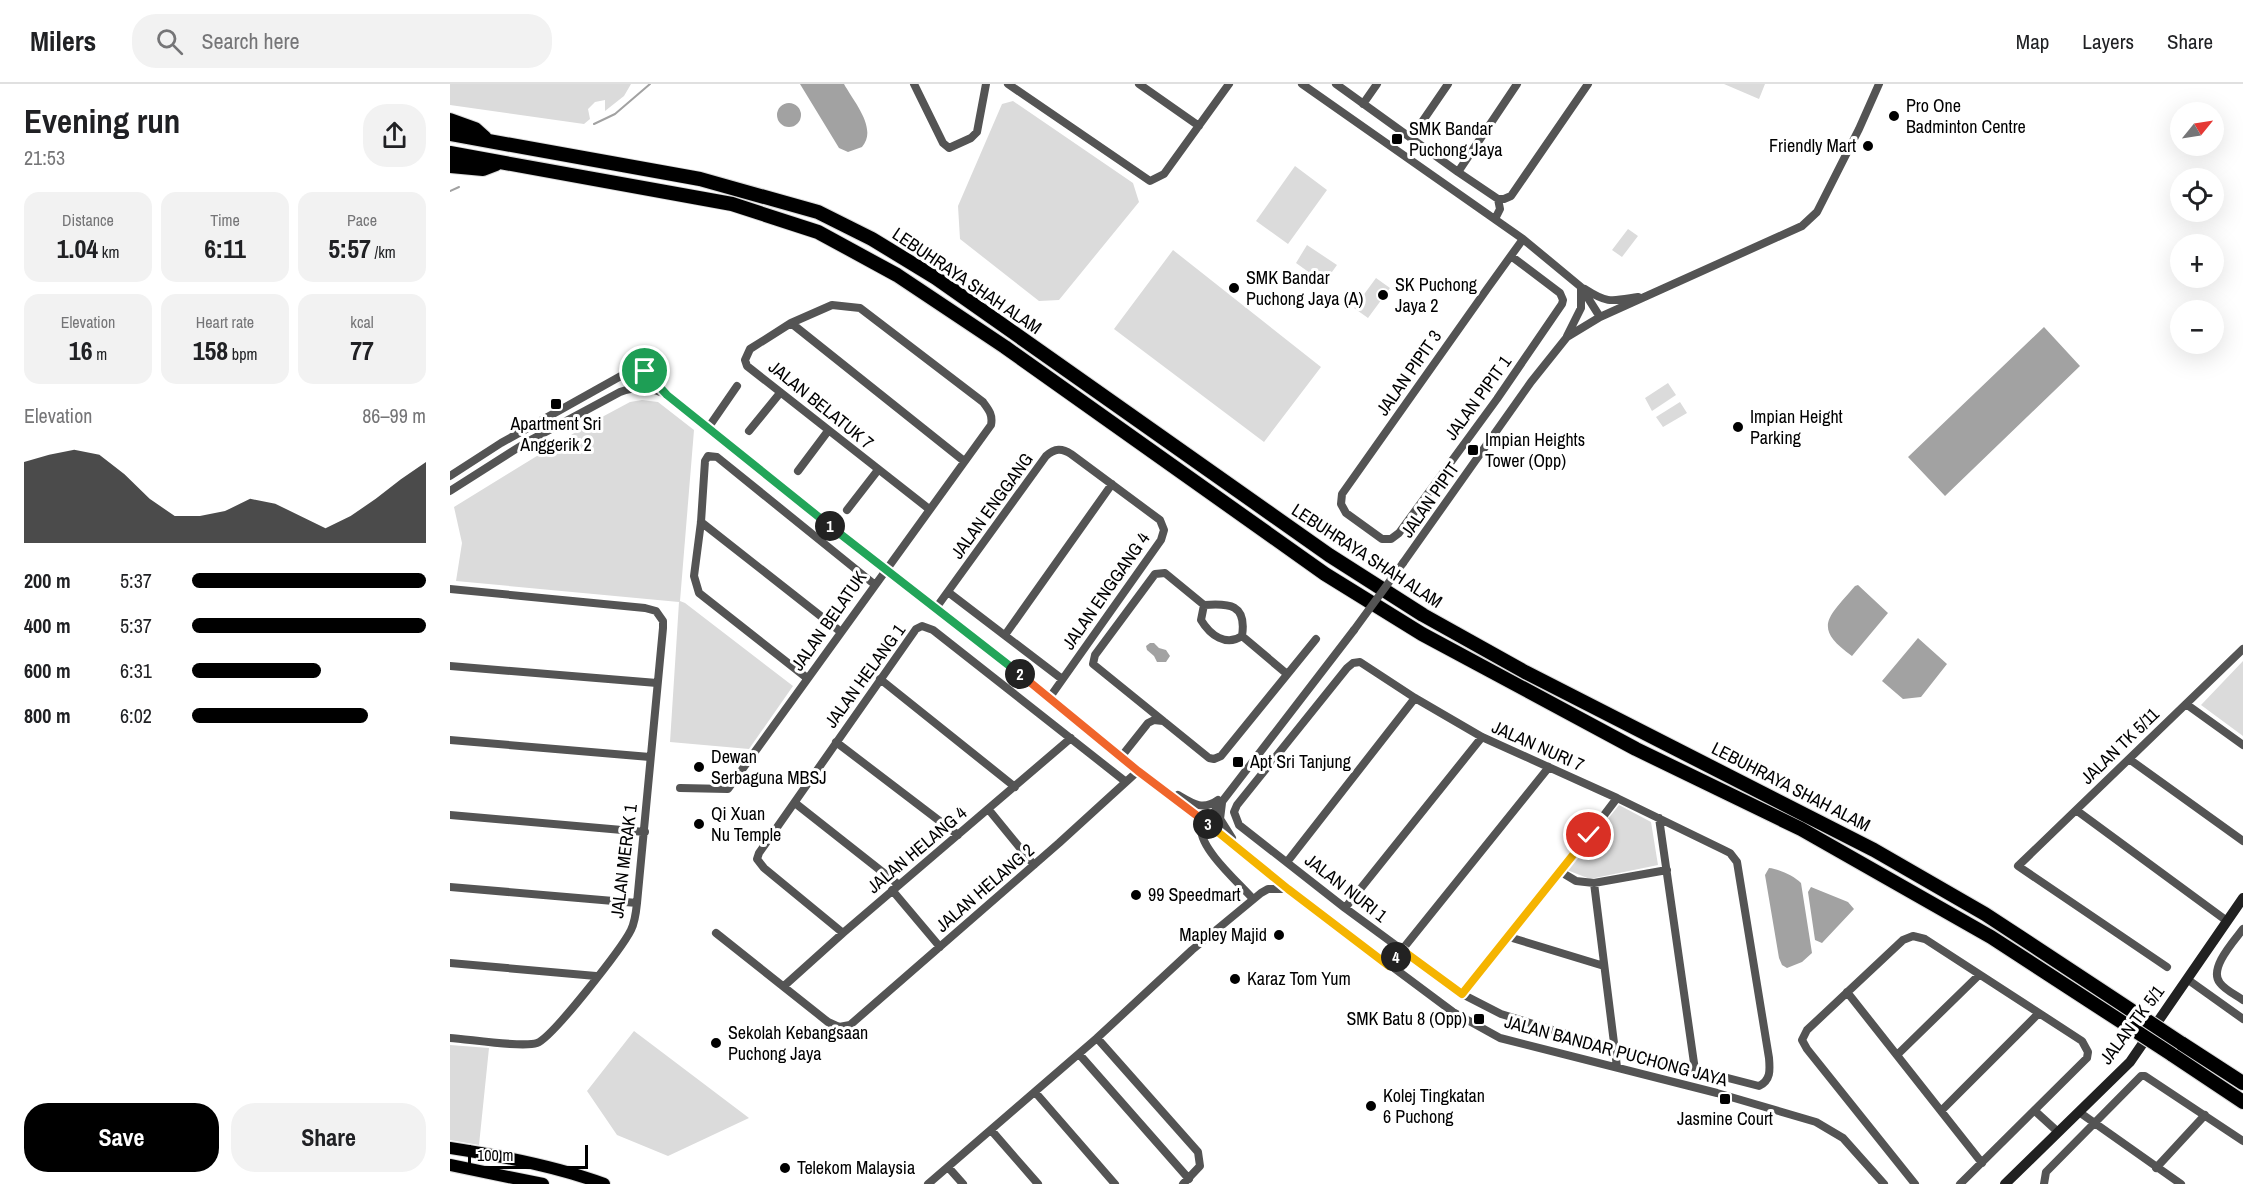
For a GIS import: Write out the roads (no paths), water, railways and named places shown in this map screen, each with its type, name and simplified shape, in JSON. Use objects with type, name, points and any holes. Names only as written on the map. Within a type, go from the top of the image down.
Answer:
[{"type":"highway","points":[[450,120],[475,129],[487,140]]},
{"type":"highway","name":"LEBUHRAYA SHAH ALAM","points":[[450,134],[700,179],[818,212],[872,239],[936,278],[1329,555],[1423,615],[1525,672],[1874,850],[1985,914],[2243,1083]]},
{"type":"highway","name":"LEBUHRAYA SHAH ALAM","points":[[450,153],[732,204],[818,232],[897,274],[1005,347],[1325,574],[1422,634],[1636,749],[1801,829],[1991,937],[2243,1102]]},
{"type":"highway","points":[[450,166],[483,169],[498,163]]},
{"type":"main road","points":[[450,1148],[501,1156],[579,1175],[604,1184]]},
{"type":"main road","points":[[450,1165],[543,1184]]},
{"type":"street","points":[[914,84],[944,143],[949,148],[971,138],[977,132],[986,84]]},
{"type":"street","points":[[1008,84],[1150,181],[1164,174],[1229,84]]},
{"type":"street","points":[[1139,84],[1199,126]]},
{"type":"street","points":[[1336,84],[1458,172],[1501,199],[1511,196],[1588,84]]},
{"type":"street","points":[[1363,104],[1377,84]]},
{"type":"street","points":[[1411,138],[1448,84]]},
{"type":"street","points":[[1458,172],[1517,84]]},
{"type":"street","name":"JALAN PIPIT","points":[[1205,822],[1404,563],[1566,337],[1600,317],[1802,226],[1817,212],[1855,138],[1879,84]]},
{"type":"street","points":[[1306,85],[1523,239],[1581,287],[1604,300],[1612,301],[1648,295]]},
{"type":"street","points":[[1495,219],[1501,199]]},
{"type":"street","name":"JALAN PIPIT 3","points":[[1360,523],[1346,513],[1341,504],[1342,494],[1523,239]]},
{"type":"street","name":"JALAN PIPIT 1","points":[[1360,523],[1382,539],[1391,539],[1399,533],[1562,304],[1562,297],[1511,256]]},
{"type":"street","points":[[1581,287],[1600,317]]},
{"type":"street","points":[[1566,337],[1581,308],[1581,287]]},
{"type":"street","name":"JALAN BELATUK","points":[[680,788],[728,789],[991,425],[991,413],[982,402],[860,308],[832,305],[791,323]]},
{"type":"street","points":[[791,323],[964,461]]},
{"type":"street","name":"JALAN BELATUK 7","points":[[791,323],[750,349],[745,360],[747,366],[929,509]]},
{"type":"street","name":"JALAN BANDAR PUCHONG JAYA","points":[[450,476],[521,432],[628,372],[634,369],[645,371],[667,395],[1050,697],[1138,771],[1288,889],[1453,1012],[1500,1038],[1717,1093],[1816,1122],[1843,1137],[1884,1184]]},
{"type":"street","points":[[708,428],[737,386]]},
{"type":"street","name":"JALAN BANDAR PUCHONG JAYA","points":[[450,490],[527,442],[628,388],[649,387],[667,395]]},
{"type":"street","points":[[749,431],[780,393]]},
{"type":"street","points":[[798,471],[828,431]]},
{"type":"street","name":"JALAN ENGGANG","points":[[936,608],[1050,453],[1055,450],[1066,450],[1112,484]]},
{"type":"street","points":[[807,678],[699,593],[694,576],[701,522],[705,460],[708,456],[717,457],[874,584]]},
{"type":"street","points":[[847,510],[878,470]]},
{"type":"street","points":[[1005,635],[1112,484]]},
{"type":"street","name":"JALAN ENGGANG 4","points":[[1050,697],[1163,535],[1164,530],[1160,520],[1112,484]]},
{"type":"street","points":[[701,522],[841,632]]},
{"type":"street","points":[[1204,605],[1201,620],[1210,631],[1226,642],[1232,642],[1242,636],[1244,625],[1236,609],[1226,603],[1204,605],[1165,573],[1155,574],[1095,654],[1093,664],[1209,758],[1214,759],[1221,756],[1316,639]]},
{"type":"street","name":"JALAN MERAK 1","points":[[450,589],[645,608],[657,611],[663,621],[645,832],[637,903],[630,932],[547,1038],[539,1042],[521,1044],[450,1038]]},
{"type":"street","points":[[948,592],[1062,679]]},
{"type":"street","name":"JALAN HELANG 1","points":[[843,933],[757,860],[759,853],[880,679],[912,634],[922,627],[933,630],[1126,782]]},
{"type":"street","points":[[1242,636],[1287,674]]},
{"type":"street","name":"JALAN TK 5/11","points":[[2167,967],[2018,866],[2243,649]]},
{"type":"street","name":"JALAN NURI 7","points":[[1237,805],[1347,668],[1353,663],[1360,662],[1414,698],[1482,737],[1617,798],[1730,853],[1737,862],[1769,1058],[1768,1079],[1759,1086]]},
{"type":"street","points":[[450,666],[657,683]]},
{"type":"street","points":[[880,679],[1015,787]]},
{"type":"street","points":[[1287,862],[1414,698]]},
{"type":"street","points":[[2186,704],[2243,745]]},
{"type":"street","points":[[1145,707],[1148,723]]},
{"type":"street","points":[[1121,757],[1148,723],[1154,720],[1163,721]]},
{"type":"street","points":[[1345,908],[1482,737]]},
{"type":"street","name":"JALAN HELANG 4","points":[[784,986],[1071,738]]},
{"type":"street","points":[[450,740],[650,757]]},
{"type":"street","points":[[837,742],[958,835]]},
{"type":"street","points":[[2129,759],[2243,841]]},
{"type":"street","points":[[1389,966],[1549,767]]},
{"type":"street","name":"JALAN HELANG 2","points":[[784,986],[833,1025],[844,1027],[850,1025],[1138,771]]},
{"type":"street","points":[[1146,777],[1195,806],[1213,804],[1225,796]]},
{"type":"street","points":[[1225,796],[1220,819],[1226,831],[1242,851]]},
{"type":"street","points":[[1462,994],[1561,872],[1617,798]]},
{"type":"street","points":[[795,803],[896,888],[940,947]]},
{"type":"street","name":"JALAN NURI 1","points":[[1237,805],[1234,812],[1239,825],[1345,908],[1462,994],[1501,1014],[1615,1049],[1759,1086]]},
{"type":"street","points":[[988,810],[1034,865]]},
{"type":"street","points":[[2076,810],[2227,921]]},
{"type":"street","points":[[450,815],[645,832]]},
{"type":"street","points":[[1659,818],[1695,1070]]},
{"type":"street","points":[[1205,822],[1201,829],[1203,843],[1253,899]]},
{"type":"street","points":[[1561,872],[1576,881],[1594,883],[1666,870]]},
{"type":"street","points":[[1594,883],[1617,1067]]},
{"type":"street","points":[[450,887],[637,903]]},
{"type":"street","points":[[928,1184],[1079,1054],[1253,899],[1269,888],[1288,889]]},
{"type":"street","name":"JALAN TK 5/1","points":[[2006,1184],[2130,1062],[2243,898]]},
{"type":"street","points":[[2243,929],[2219,962],[2216,970],[2217,979],[2221,985],[2243,1000]]},
{"type":"street","points":[[716,933],[784,986]]},
{"type":"street","points":[[1915,1184],[1802,1040],[1807,1030],[1847,992],[1903,940],[1913,936],[1925,939],[2082,1041],[2088,1052],[2087,1058],[1960,1184]]},
{"type":"street","points":[[1509,937],[1604,966]]},
{"type":"street","points":[[450,963],[596,976]]},
{"type":"street","points":[[1897,1055],[1979,975]]},
{"type":"street","points":[[2187,979],[2243,1019]]},
{"type":"street","points":[[1847,992],[1982,1163]]},
{"type":"street","points":[[1941,1110],[2038,1014]]},
{"type":"street","points":[[1079,1054],[1186,1181],[1200,1166],[1198,1152],[1097,1038]]},
{"type":"street","points":[[2044,1184],[2046,1172],[2141,1076],[2145,1076],[2243,1141]]},
{"type":"street","points":[[1035,1092],[1115,1184]]},
{"type":"street","points":[[2035,1111],[2058,1132]]},
{"type":"street","points":[[2079,1112],[2181,1184]]},
{"type":"street","points":[[2156,1168],[2205,1115]]},
{"type":"street","points":[[991,1130],[1038,1184]]},
{"type":"street","points":[[948,1167],[963,1184]]},
{"type":"waterway","points":[[594,124],[615,114],[650,84]]},
{"type":"waterway","points":[[450,191],[459,187]]},
{"type":"place","name":"Pro One Badminton Centre","points":[[1894,116]]},
{"type":"place","name":"SMK Bandar Puchong Jaya","points":[[1397,139]]},
{"type":"place","name":"Friendly Mart","points":[[1868,146]]},
{"type":"place","name":"SMK Bandar Puchong Jaya (A)","points":[[1234,288]]},
{"type":"place","name":"SK Puchong Jaya 2","points":[[1383,295]]},
{"type":"place","name":"Apartment Sri Anggerik 2","points":[[556,404]]},
{"type":"place","name":"Impian Height Parking","points":[[1738,427]]},
{"type":"place","name":"Impian Heights Tower (Opp)","points":[[1473,450]]},
{"type":"place","name":"Apt Sri Tanjung","points":[[1238,762]]},
{"type":"place","name":"Dewan Serbaguna MBSJ","points":[[699,767]]},
{"type":"place","name":"Qi Xuan Nu Temple","points":[[699,824]]},
{"type":"place","name":"99 Speedmart","points":[[1136,895]]},
{"type":"place","name":"Mapley Majid","points":[[1279,935]]},
{"type":"place","name":"Karaz Tom Yum","points":[[1235,979]]},
{"type":"place","name":"SMK Batu 8 (Opp)","points":[[1479,1019]]},
{"type":"place","name":"Sekolah Kebangsaan Puchong Jaya","points":[[716,1043]]},
{"type":"place","name":"Jasmine Court","points":[[1725,1099]]},
{"type":"place","name":"Kolej Tingkatan 6 Puchong","points":[[1371,1106]]},
{"type":"place","name":"Telekom Malaysia","points":[[785,1168]]}]
